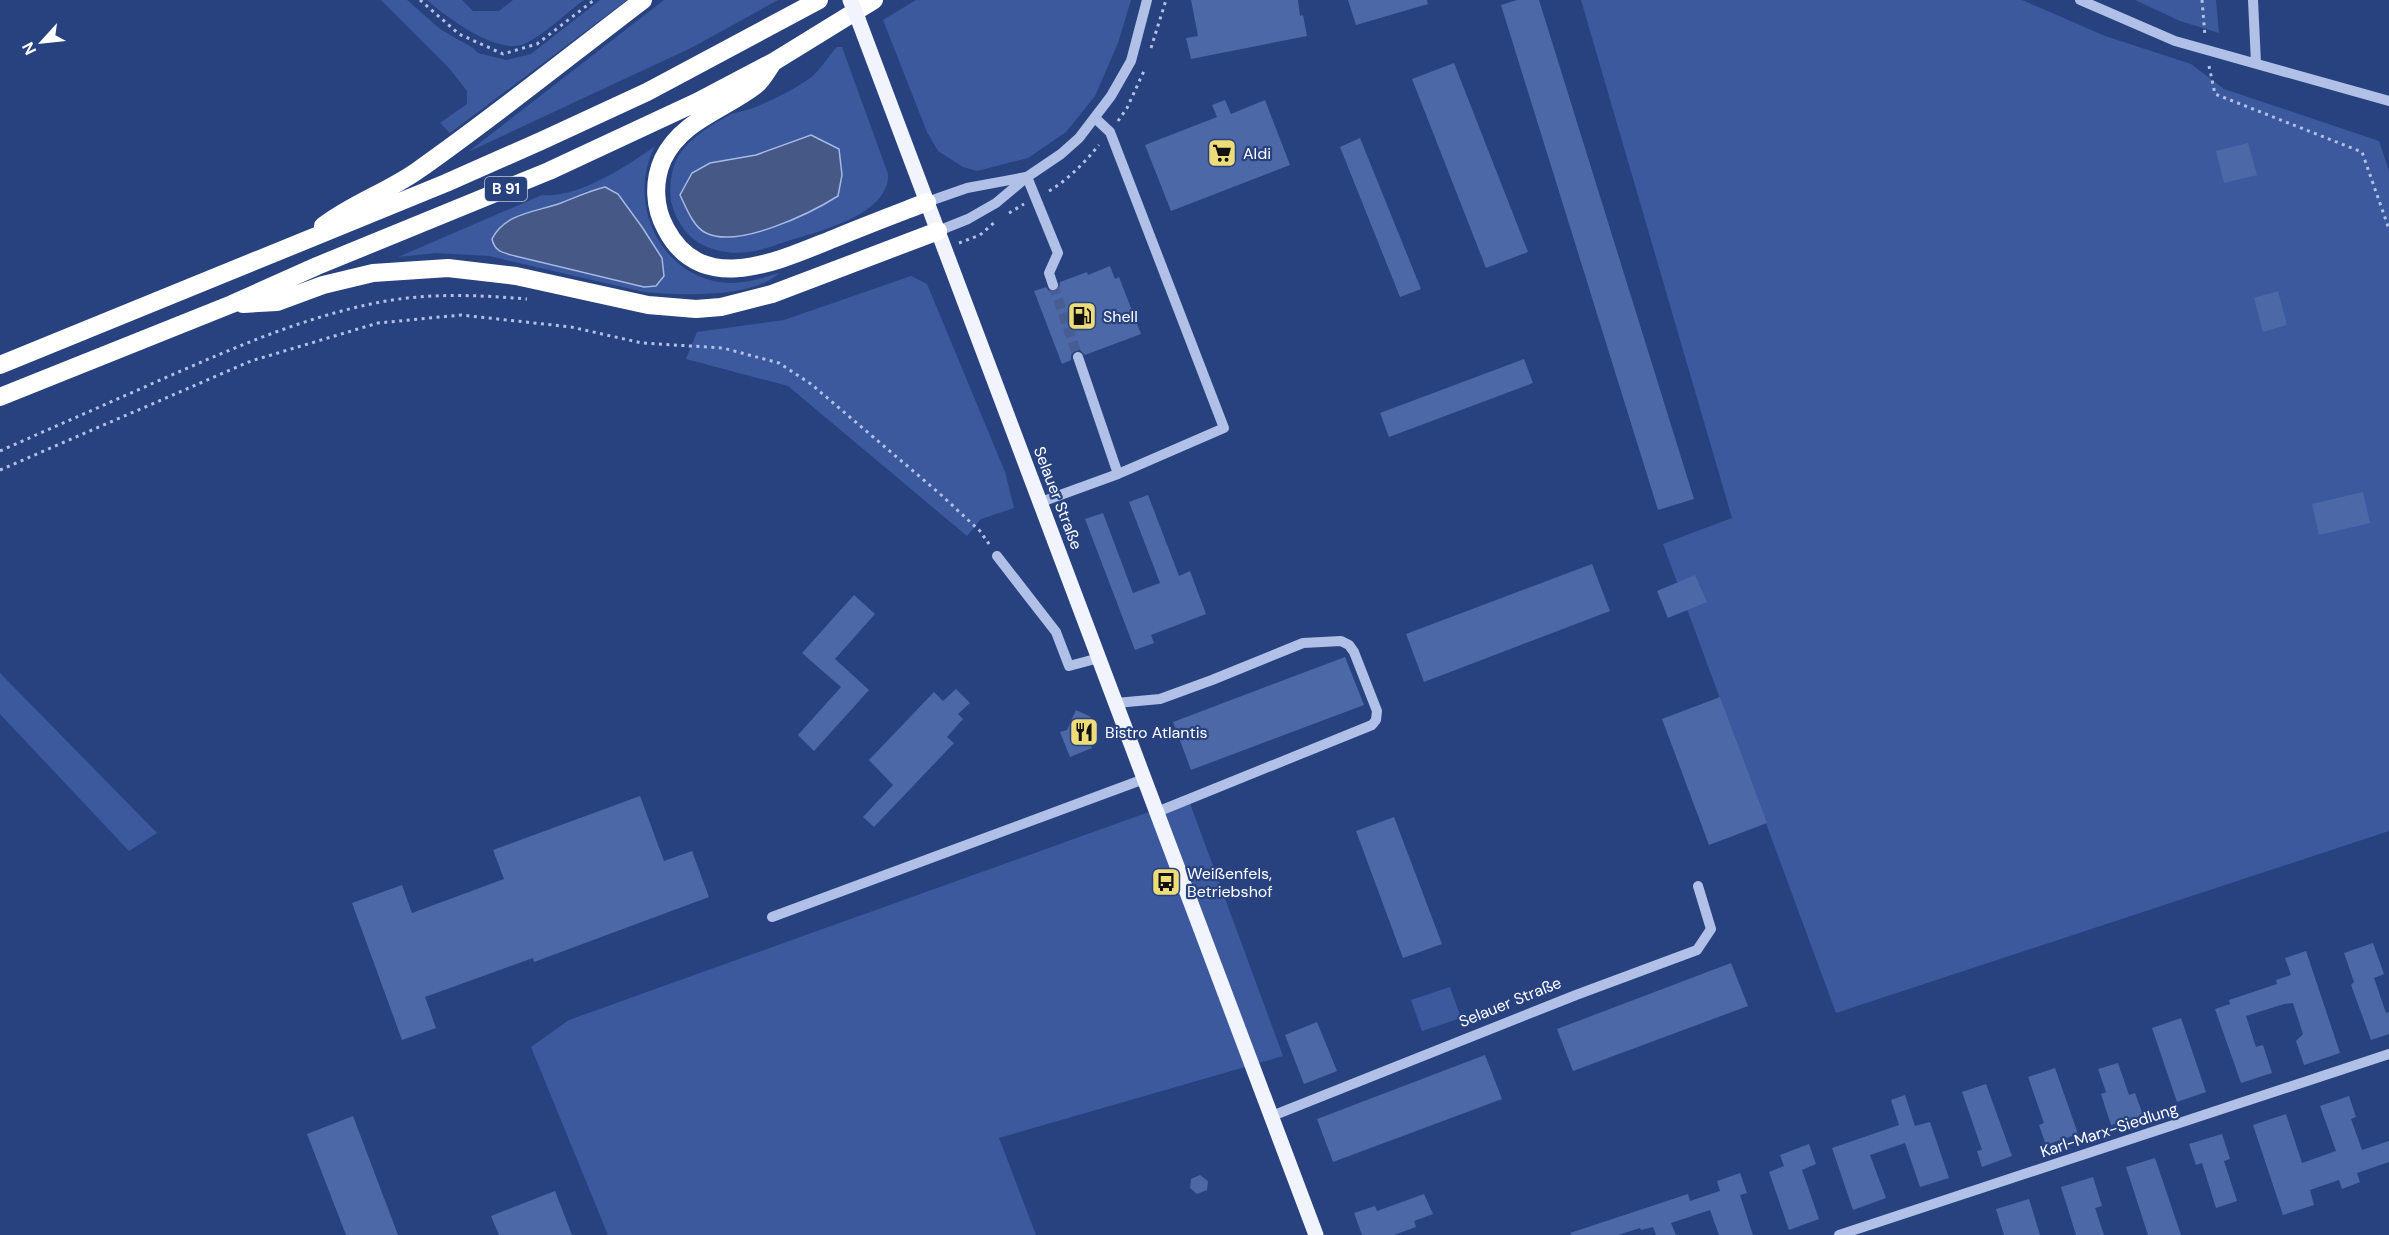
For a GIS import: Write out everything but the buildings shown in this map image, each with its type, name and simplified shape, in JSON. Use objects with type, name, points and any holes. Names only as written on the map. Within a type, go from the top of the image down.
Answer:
[{"type":"highway","points":[[305,241],[339,213],[376,195],[439,156],[643,0]]},
{"type":"highway","name":"B 91","points":[[0,365],[456,178],[647,92],[819,0]]},
{"type":"highway","name":"B 91","points":[[0,397],[232,304],[317,266],[549,171],[646,127],[775,61],[874,0]]},
{"type":"highway","points":[[775,61],[757,85],[696,122],[681,134],[663,159],[658,173],[657,203],[666,231],[684,252],[714,267],[747,268],[785,258],[927,202]]},
{"type":"highway","points":[[232,304],[277,302],[322,285],[373,273],[447,268],[516,276],[648,305],[696,309],[721,307],[772,294],[938,231]]},
{"type":"main road","name":"Selauer Straße","points":[[850,0],[1317,1235]]},
{"type":"street","points":[[938,231],[968,219],[996,203],[1079,138],[1111,96],[1131,61],[1147,0]]},
{"type":"street","points":[[2079,0],[2175,40],[2389,101]]},
{"type":"street","points":[[2253,0],[2256,63]]},
{"type":"street","points":[[1041,502],[1118,474],[1224,428],[1110,132],[1095,118]]},
{"type":"street","points":[[927,202],[967,188],[1027,177]]},
{"type":"street","points":[[1027,177],[1058,253],[1049,273],[1053,285]]},
{"type":"street","points":[[1078,357],[1118,474]]},
{"type":"street","points":[[997,556],[1056,632],[1069,666],[1099,658]]},
{"type":"street","points":[[1116,703],[1160,699],[1303,643],[1341,641],[1349,645],[1354,652],[1377,711],[1376,720],[1372,725],[1157,812]]},
{"type":"street","points":[[772,917],[1144,779]]},
{"type":"street","name":"Selauer Straße","points":[[1272,1116],[1576,995],[1697,950],[1711,929],[1698,885]]},
{"type":"street","name":"Karl-Marx-Siedlung","points":[[1839,1235],[2389,1054]]},
{"type":"path","points":[[420,0],[459,34],[503,54],[537,44],[594,0]]},
{"type":"path","points":[[2202,0],[2206,49],[2215,94],[2362,152],[2389,229]]},
{"type":"path","points":[[0,451],[222,353],[284,329],[344,310],[388,301],[459,294],[534,299]]},
{"type":"path","points":[[0,470],[251,361],[378,323],[461,315],[571,327],[642,343],[723,348],[779,363],[811,384],[939,492],[980,531],[997,556]]},
{"type":"shaded area","points":[[381,0],[407,0],[440,29],[478,53],[506,60],[531,54],[600,0],[627,0],[450,133],[440,123],[467,104],[467,91],[449,68]]},
{"type":"shaded area","points":[[427,0],[462,0],[473,11],[499,11],[513,0],[584,0],[539,35],[524,44],[513,46],[500,44],[472,32],[446,16]]},
{"type":"shaded area","points":[[664,0],[778,0],[693,47],[468,152]]},
{"type":"shaded area","points":[[916,0],[1131,0],[1118,43],[1095,96],[1066,132],[1028,158],[977,171],[963,167],[938,151],[927,132],[883,20]]},
{"type":"shaded area","points":[[1581,0],[2022,0],[2105,36],[2191,64],[2224,89],[2379,141],[2389,171],[2389,831],[1836,1013],[1663,544],[1732,518]]},
{"type":"shaded area","points":[[2135,0],[2216,0],[2219,33],[2180,21]]},
{"type":"shaded area","points":[[837,47],[842,47],[888,174],[885,189],[876,202],[845,222],[758,250],[740,253],[723,252],[705,246],[694,239],[680,224],[671,199],[670,185],[681,152],[697,135],[718,121],[732,114],[752,109],[805,82],[818,71]],"holes":[[[756,155],[838,196],[782,223],[752,232],[721,236],[710,163]]]},
{"type":"shaded area","points":[[811,135],[839,149],[842,175],[838,196],[793,219],[755,233],[720,237],[706,233],[694,222],[680,195],[692,173],[710,163],[756,155]]},
{"type":"shaded area","points":[[655,146],[648,165],[645,186],[646,206],[651,226],[661,244],[674,259],[690,272],[719,282],[745,282],[779,273],[767,281],[734,291],[676,294],[644,292],[489,256],[436,253],[398,257],[542,195],[556,195],[586,187]],"holes":[[[587,191],[618,194],[662,258],[644,287],[501,253],[492,239],[498,230],[513,219],[561,203]]]},
{"type":"shaded area","points":[[605,187],[618,194],[662,258],[664,276],[656,286],[644,287],[511,255],[495,247],[492,239],[498,230],[513,219]]},
{"type":"shaded area","points":[[911,276],[927,284],[1005,472],[1014,508],[981,519],[967,536],[788,386],[686,359],[697,332],[784,320]]},
{"type":"shaded area","points":[[0,673],[157,833],[129,851],[0,714]]},
{"type":"shaded area","points":[[1188,798],[1283,1056],[999,1138],[1036,1235],[608,1235],[531,1047],[569,1020]]},
{"type":"shaded area","points":[[1450,987],[1461,1018],[1422,1031],[1411,1000]]},
{"type":"tunnel","points":[[1053,285],[1078,357]]},
{"type":"place","name":"Aldi","points":[[1222,153]]},
{"type":"place","name":"Shell","points":[[1082,316]]},
{"type":"place","name":"Bistro Atlantis","points":[[1084,732]]},
{"type":"place","name":"Weißenfels, Betriebshof","points":[[1166,882]]}]
